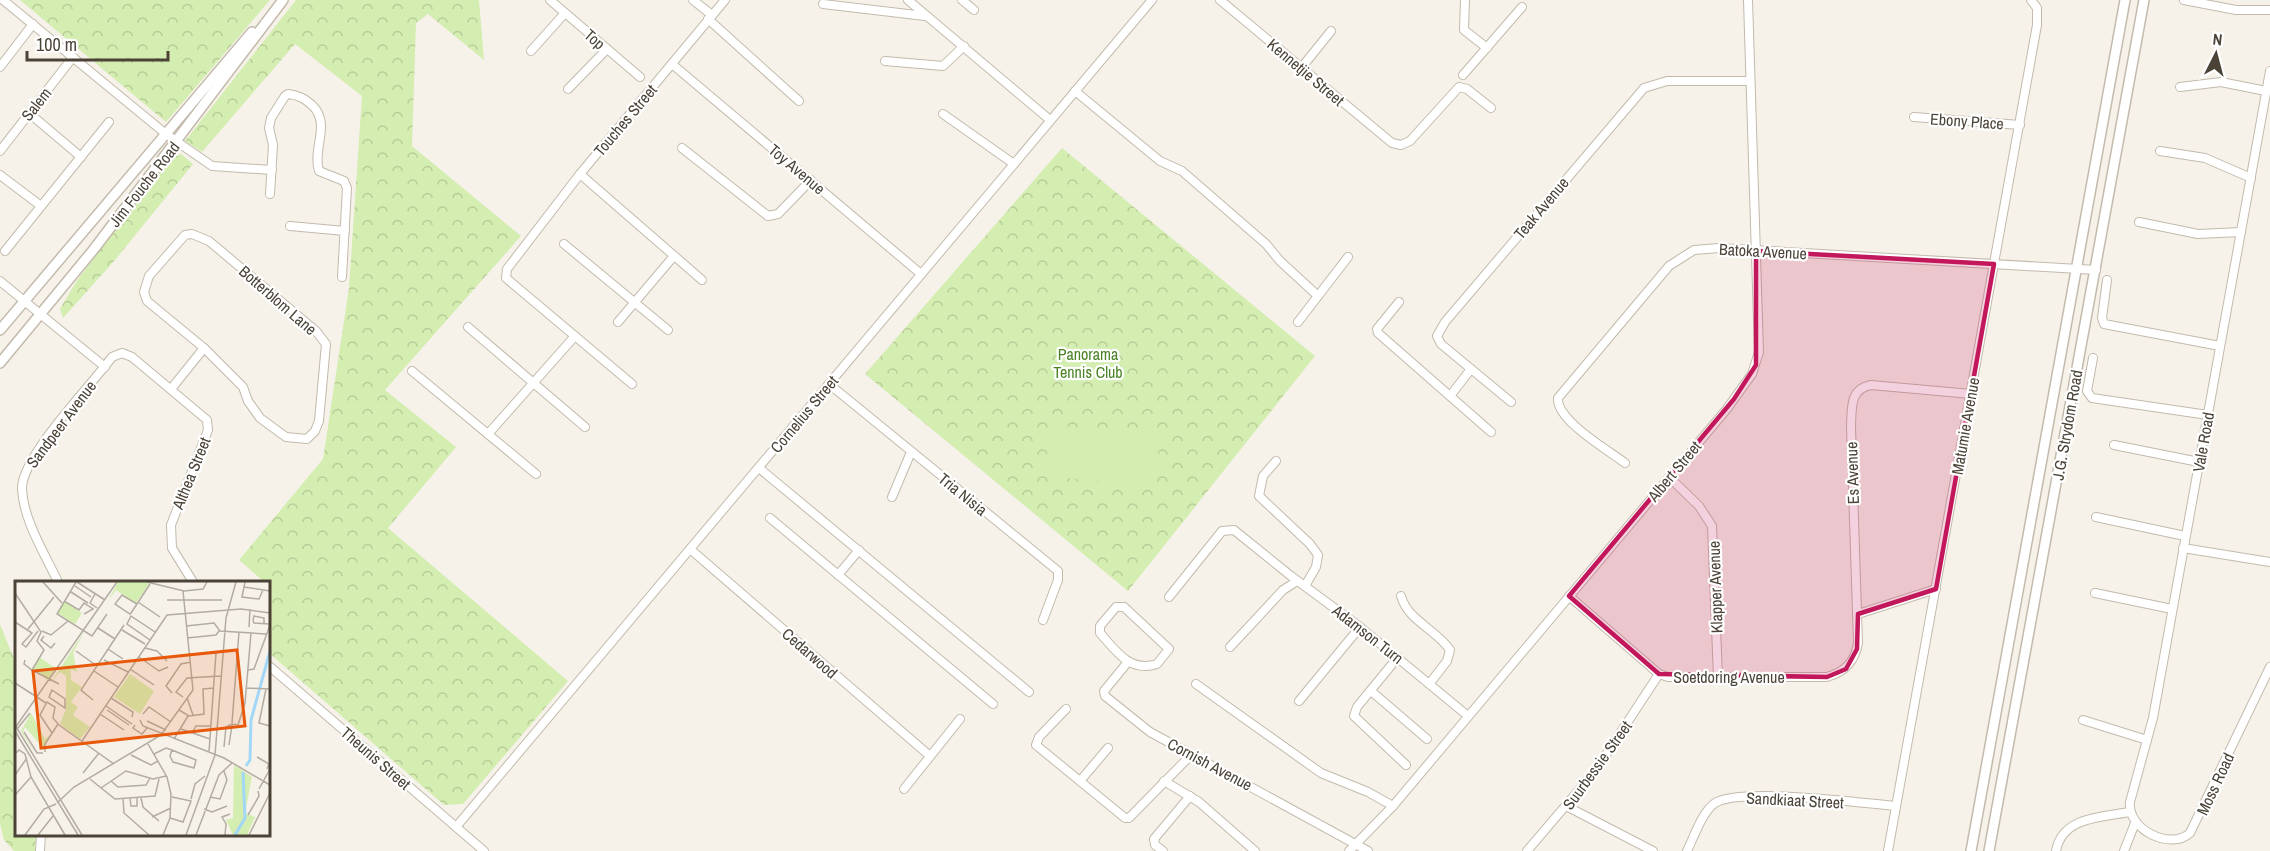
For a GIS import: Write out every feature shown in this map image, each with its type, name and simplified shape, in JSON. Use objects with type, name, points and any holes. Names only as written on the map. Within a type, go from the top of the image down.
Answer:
[{"type":"street","points":[[3,0],[166,134],[216,167],[272,170]]},
{"type":"street","name":"Jim Fouche Road","points":[[0,330],[281,0]]},
{"type":"street","name":"Jim Fouche Road","points":[[0,363],[42,314],[177,142],[281,0]]},
{"type":"street","points":[[693,0],[799,101]]},
{"type":"street","name":"Touches Street","points":[[575,336],[506,278],[507,269],[580,174],[725,0]]},
{"type":"street","points":[[908,0],[1050,120]]},
{"type":"street","points":[[962,0],[974,9]]},
{"type":"street","name":"Cornelius Street","points":[[456,827],[1152,0]]},
{"type":"street","name":"Kennetjie Street","points":[[1221,0],[1392,143],[1401,145],[1410,141],[1458,87],[1467,89],[1491,108]]},
{"type":"street","points":[[1465,0],[1464,30],[1487,48]]},
{"type":"street","name":"Albert Street","points":[[1349,851],[1393,806],[1669,477],[1734,399],[1756,365],[1759,352],[1748,0]]},
{"type":"street","name":"J.G. Strydom Road","points":[[1971,851],[2125,0]]},
{"type":"street","name":"J.G. Strydom Road","points":[[1989,851],[2144,0]]},
{"type":"street","points":[[2184,0],[2236,10],[2270,10]]},
{"type":"street","name":"Matumie Avenue","points":[[1888,851],[2020,125],[2038,18],[2037,8],[2032,1]]},
{"type":"street","name":"Top","points":[[556,2],[565,13],[640,77]]},
{"type":"street","points":[[823,4],[925,16]]},
{"type":"street","points":[[1463,75],[1522,7]]},
{"type":"street","points":[[531,51],[565,13]]},
{"type":"street","points":[[0,67],[33,24]]},
{"type":"street","points":[[1302,68],[1330,31]]},
{"type":"street","points":[[885,61],[943,66],[964,46]]},
{"type":"street","points":[[568,89],[607,49]]},
{"type":"street","name":"Salem","points":[[0,151],[73,57]]},
{"type":"street","name":"Toy Avenue","points":[[672,64],[921,274]]},
{"type":"street","name":"Vale Road","points":[[2130,812],[2130,802],[2147,740],[2186,536],[2270,70]]},
{"type":"street","name":"Teak Avenue","points":[[1511,402],[1441,344],[1438,334],[1638,92],[1651,84],[1667,81],[1750,81]]},
{"type":"street","points":[[2180,87],[2221,82],[2266,91]]},
{"type":"street","points":[[1075,91],[1160,161],[1182,171],[1266,244],[1280,261],[1318,296]]},
{"type":"street","points":[[270,194],[271,118],[285,96],[288,94],[300,96],[316,110],[322,121],[319,171],[344,181],[347,188],[342,277]]},
{"type":"street","points":[[29,113],[81,157]]},
{"type":"street","points":[[943,114],[1014,164]]},
{"type":"street","name":"Ebony Place","points":[[1914,117],[2020,125]]},
{"type":"street","points":[[5,251],[110,122]]},
{"type":"street","points":[[682,148],[768,216],[778,214],[811,180]]},
{"type":"street","points":[[2160,151],[2205,158],[2251,178]]},
{"type":"street","points":[[580,174],[702,280]]},
{"type":"street","points":[[0,175],[41,206]]},
{"type":"street","points":[[2139,222],[2198,234],[2241,232]]},
{"type":"street","points":[[290,226],[345,231]]},
{"type":"street","name":"Botterblom Lane","points":[[192,234],[209,241],[316,331],[326,344],[319,421],[311,435],[301,439],[286,437],[260,418],[248,401],[243,387],[204,348],[155,309],[144,292],[149,276],[185,235],[192,234]]},
{"type":"street","points":[[564,244],[668,330]]},
{"type":"street","name":"Batoka Avenue","points":[[1625,463],[1567,419],[1557,404],[1560,393],[1647,291],[1681,256],[1694,250],[1707,248],[2096,270]]},
{"type":"street","points":[[618,322],[673,257]]},
{"type":"street","points":[[1298,322],[1348,257]]},
{"type":"street","points":[[2107,280],[2102,318],[2104,324],[2220,346]]},
{"type":"street","points":[[0,281],[105,367]]},
{"type":"street","points":[[1399,302],[1377,329],[1378,333],[1491,432]]},
{"type":"street","points":[[468,327],[585,427]]},
{"type":"street","points":[[488,434],[575,336],[632,384]]},
{"type":"street","points":[[171,389],[204,348]]},
{"type":"street","name":"Sandpeer Avenue","points":[[57,581],[26,508],[23,478],[31,460],[49,436],[116,354],[132,357]]},
{"type":"street","name":"Althea Street","points":[[132,357],[204,416],[208,425],[171,525],[172,548],[192,581]]},
{"type":"street","points":[[2093,358],[2087,391],[2092,398],[2208,415]]},
{"type":"street","points":[[1450,396],[1472,369]]},
{"type":"street","points":[[412,371],[536,474]]},
{"type":"street","name":"Tria Nisia","points":[[829,384],[1058,571],[1058,580],[1043,620]]},
{"type":"street","name":"Es Avenue","points":[[1846,669],[1857,649],[1858,614],[1851,427],[1854,396],[1858,390],[1871,385],[1971,394]]},
{"type":"street","points":[[2114,445],[2199,462]]},
{"type":"street","points":[[892,496],[911,452]]},
{"type":"street","points":[[1276,461],[1263,476],[1259,496],[1310,544],[1318,555],[1305,586]]},
{"type":"street","points":[[759,468],[1029,692]]},
{"type":"street","name":"Klapper Avenue","points":[[1669,477],[1699,506],[1712,526],[1718,678]]},
{"type":"street","points":[[770,518],[993,704]]},
{"type":"street","points":[[2096,518],[2186,536]]},
{"type":"street","name":"Adamson Turn","points":[[1169,597],[1222,531],[1227,528],[1240,534],[1360,627],[1468,716]]},
{"type":"street","points":[[2183,548],[2270,562]]},
{"type":"street","name":"Cedarwood","points":[[690,549],[930,756]]},
{"type":"street","points":[[838,575],[859,550]]},
{"type":"street","points":[[1230,647],[1294,578]]},
{"type":"street","points":[[1858,614],[1936,589]]},
{"type":"street","points":[[2095,593],[2172,609]]},
{"type":"street","points":[[1401,596],[1406,610],[1442,640],[1450,650],[1448,661],[1430,683]]},
{"type":"street","name":"Soetdoring Avenue","points":[[1569,596],[1659,675],[1686,678],[1827,677],[1846,669]]},
{"type":"street","points":[[1119,606],[1124,607],[1169,650],[1154,666],[1127,663],[1099,630],[1119,606]]},
{"type":"street","points":[[1299,701],[1360,627]]},
{"type":"street","points":[[1398,657],[1356,709],[1354,716],[1406,765]]},
{"type":"street","name":"Cornish Avenue","points":[[1127,663],[1107,684],[1104,692],[1105,696],[1143,727],[1368,851]]},
{"type":"street","name":"Moss Road","points":[[2134,824],[2167,841],[2184,838],[2190,833],[2270,666]]},
{"type":"street","name":"Theunis Street","points":[[270,667],[484,851]]},
{"type":"street","name":"Suurbessie Street","points":[[1527,851],[1568,807],[1604,760],[1659,675]]},
{"type":"street","points":[[1196,684],[1321,773],[1368,792],[1393,806]]},
{"type":"street","points":[[1371,691],[1427,739]]},
{"type":"street","points":[[1066,709],[1039,737],[1036,745],[1127,818],[1191,755]]},
{"type":"street","points":[[904,789],[960,719]]},
{"type":"street","points":[[2083,720],[2147,740]]},
{"type":"street","points":[[1080,781],[1108,748]]},
{"type":"street","points":[[1164,781],[1190,796],[1255,851]]},
{"type":"street","points":[[1163,851],[1155,845],[1155,839],[1190,796]]},
{"type":"street","name":"Sandkiaat Street","points":[[1687,851],[1710,807],[1728,798],[1809,799],[1896,806]]},
{"type":"street","points":[[1568,807],[1653,851]]},
{"type":"street","points":[[2056,851],[2061,834],[2070,826],[2130,812],[2134,824],[2124,851]]},
{"type":"street","points":[[40,851],[41,836]]},
{"type":"street","points":[[2127,841],[2129,851]]},
{"type":"highlighted area","points":[[1756,251],[1994,264],[1936,589],[1858,614],[1857,649],[1846,669],[1827,677],[1659,674],[1569,596],[1734,399],[1756,365]]},
{"type":"green space","points":[[20,0],[270,0],[166,122]]},
{"type":"green space","points":[[296,0],[479,0],[484,60],[428,14],[416,23],[412,146],[521,236],[385,390],[456,447],[388,528],[568,681],[463,804],[444,805],[270,654],[270,581],[262,581],[239,560],[323,459],[349,288],[362,96],[295,44],[202,152],[185,141]]},
{"type":"green space","name":"Panorama Tennis Club","points":[[1062,148],[1315,356],[1128,591],[865,374]]},
{"type":"green space","points":[[181,154],[193,164],[115,260],[63,318],[60,309],[76,282],[169,159]]},
{"type":"green space","points":[[1050,425],[1160,435],[1155,486],[1045,476]]},
{"type":"green space","points":[[0,624],[15,662],[15,836],[36,836],[35,851],[14,851],[4,840],[0,824]]}]
